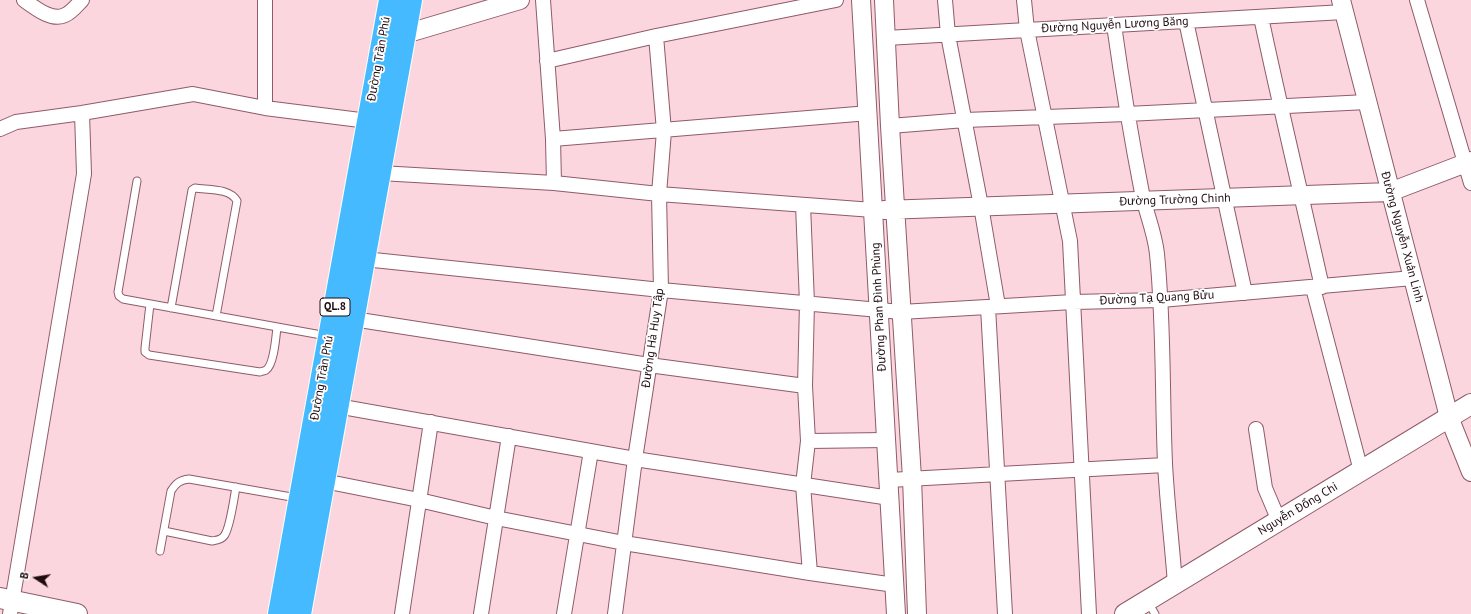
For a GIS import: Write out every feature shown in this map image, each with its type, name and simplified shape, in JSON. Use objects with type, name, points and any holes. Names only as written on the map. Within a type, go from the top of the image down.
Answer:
[{"type":"highway","name":"Đường Trần Phú","points":[[279,614],[390,0]]},
{"type":"highway","name":"Đường Trần Phú","points":[[300,614],[411,0]]},
{"type":"main road","name":"Nguyễn Đổng Chi","points":[[1125,614],[1151,607],[1175,584],[1471,404]]},
{"type":"main road","points":[[7,604],[77,614]]},
{"type":"street","points":[[24,0],[52,16],[59,17],[73,10],[82,0]]},
{"type":"street","points":[[265,0],[265,108]]},
{"type":"street","points":[[405,34],[520,0]]},
{"type":"street","points":[[543,0],[553,139],[554,184]]},
{"type":"street","points":[[547,61],[798,4],[836,0]]},
{"type":"street","name":"Đường Phan Đình Phùng","points":[[861,0],[869,114],[896,614]]},
{"type":"street","name":"Đường Phan Đình Phùng","points":[[884,0],[890,126],[912,478],[917,614]]},
{"type":"street","points":[[945,0],[948,35],[981,206],[993,307],[998,473],[1005,614]]},
{"type":"street","points":[[1024,0],[1027,30],[1070,241],[1089,614]]},
{"type":"street","points":[[1417,0],[1468,162],[1471,183]]},
{"type":"street","name":"Đường Nguyễn Lương Băng","points":[[886,38],[1114,26],[1261,16],[1342,6]]},
{"type":"street","name":"Đường Nguyễn Xuân Linh","points":[[1342,6],[1449,417],[1471,472]]},
{"type":"street","points":[[1261,16],[1280,106],[1302,195],[1317,287],[1361,471]]},
{"type":"street","points":[[1186,21],[1245,293]]},
{"type":"street","points":[[1114,26],[1127,114],[1144,201],[1157,252],[1161,300],[1165,464],[1175,584]]},
{"type":"street","name":"Đường Hà Huy Tập","points":[[615,614],[634,459],[661,290],[659,194],[664,131],[656,36]]},
{"type":"street","points":[[0,129],[16,122],[82,113],[193,94],[265,108],[368,121]]},
{"type":"street","points":[[890,126],[1044,116],[1127,114],[1367,102]]},
{"type":"street","points":[[7,604],[84,174],[82,113]]},
{"type":"street","points":[[553,139],[869,114]]},
{"type":"street","name":"Đường Trường Chinh","points":[[873,210],[1390,192],[1468,162]]},
{"type":"street","points":[[380,173],[554,184],[659,194],[873,210]]},
{"type":"street","points":[[802,205],[807,303],[805,386],[808,441],[803,486],[810,573]]},
{"type":"street","name":"Đường Tạ Quang Bửu","points":[[364,259],[661,290],[901,312],[1073,302],[1161,300],[1413,278]]},
{"type":"street","points":[[353,319],[649,365],[805,386]]},
{"type":"street","points":[[337,406],[634,459],[803,486],[889,489],[912,478],[1165,464]]},
{"type":"street","points":[[402,614],[431,422]]},
{"type":"street","points":[[1256,429],[1265,488],[1279,520]]},
{"type":"street","points":[[481,614],[509,436]]},
{"type":"street","points":[[808,441],[886,440]]},
{"type":"street","points":[[564,614],[591,451]]},
{"type":"street","points":[[324,482],[419,500],[496,518],[624,543],[895,586]]},
{"type":"lane","points":[[137,181],[118,292],[119,296],[123,299],[329,336]]},
{"type":"lane","points":[[171,308],[192,190],[195,188],[223,192],[234,196],[237,201],[216,316]]},
{"type":"lane","points":[[150,304],[145,348],[149,355],[260,372],[266,371],[272,358],[277,327]]},
{"type":"lane","points":[[160,551],[172,491],[176,484],[181,480],[189,479],[300,499]]},
{"type":"lane","points":[[164,531],[212,541],[220,540],[225,536],[228,529],[236,487]]}]
